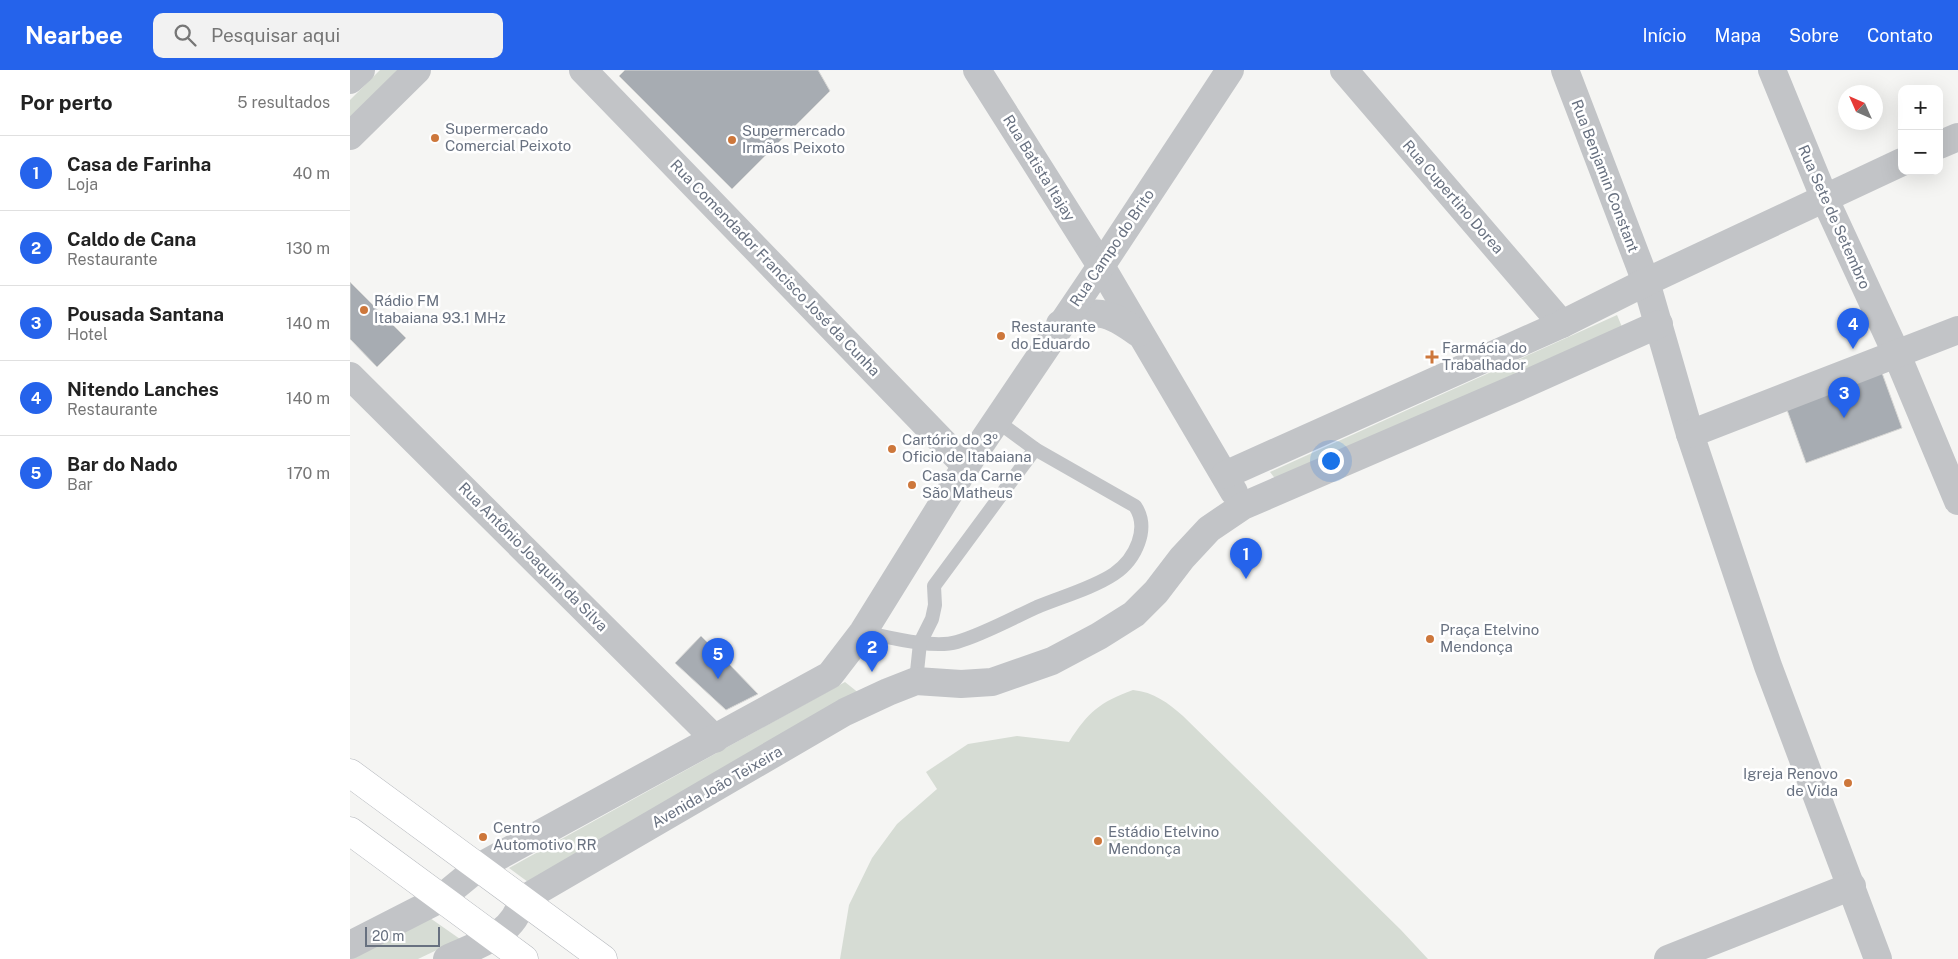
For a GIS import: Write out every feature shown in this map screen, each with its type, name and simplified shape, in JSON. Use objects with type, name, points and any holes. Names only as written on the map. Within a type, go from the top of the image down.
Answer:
[{"type":"main road","points":[[350,773],[603,959]]},
{"type":"main road","points":[[350,831],[524,959]]},
{"type":"street","points":[[350,80],[360,70]]},
{"type":"street","points":[[350,136],[417,70]]},
{"type":"street","name":"Rua Comendador Francisco José da Cunha","points":[[583,70],[966,466]]},
{"type":"street","name":"Rua Batista Itajay","points":[[977,70],[1101,266]]},
{"type":"street","name":"Rua Campo do Brito","points":[[715,739],[830,675],[863,632],[966,466],[1230,70]]},
{"type":"street","name":"Rua Cupertino Dorea","points":[[1344,70],[1562,324]]},
{"type":"street","name":"Rua Benjamin Constant","points":[[1565,70],[1646,282]]},
{"type":"street","name":"Rua Sete de Setembro","points":[[1772,70],[1824,197],[1897,355],[1958,501]]},
{"type":"street","points":[[1943,143],[1958,137]]},
{"type":"street","points":[[1225,476],[1562,324],[1824,197],[1898,164]]},
{"type":"street","points":[[1101,266],[1243,506]]},
{"type":"street","points":[[1646,282],[1690,434],[1768,666],[1878,959]]},
{"type":"street","points":[[1060,324],[1078,315],[1101,312],[1117,317],[1140,334]]},
{"type":"street","points":[[916,681],[961,684],[992,682],[1052,661],[1100,636],[1134,614],[1156,592],[1182,558],[1209,529],[1243,506],[1659,324]]},
{"type":"street","points":[[1690,434],[1958,330]]},
{"type":"street","name":"Rua Antônio Joaquim da Silva","points":[[350,376],[715,739]]},
{"type":"street","name":"Avenida João Teixeira","points":[[522,900],[845,712],[916,681]]},
{"type":"street","points":[[350,945],[440,899],[479,867],[715,739]]},
{"type":"street","points":[[1668,959],[1852,886]]},
{"type":"street","points":[[447,959],[494,937],[512,922],[522,900]]},
{"type":"lane","points":[[863,632],[920,643],[956,642],[1114,574],[1133,552],[1141,537],[1142,526],[1141,515],[1135,506],[1035,449],[997,421]]},
{"type":"lane","points":[[916,681],[920,643],[932,619],[935,605],[934,586],[1035,449]]},
{"type":"shaded area","points":[[380,70],[399,70],[350,117],[350,100]]},
{"type":"shaded area","points":[[1617,315],[1622,327],[1277,481],[1270,472]]},
{"type":"shaded area","points":[[845,682],[860,694],[528,882],[509,868]]},
{"type":"shaded area","name":"Estádio Etelvino Mendonça","points":[[1133,690],[1148,693],[1160,699],[1183,716],[1401,930],[1428,959],[840,959],[849,905],[872,858],[897,824],[937,789],[926,772],[968,744],[1017,736],[1069,742],[1082,723],[1096,709],[1112,699]]},
{"type":"shaded area","points":[[430,918],[460,939],[418,959],[350,959]]},
{"type":"building","name":"Supermercado Irmãos Peixoto","points":[[625,70],[818,70],[830,91],[732,189],[619,76]]},
{"type":"building","name":"Rádio FM Itabaiana 93.1 MHz","points":[[350,282],[406,338],[377,367],[350,339]]},
{"type":"building","points":[[1882,373],[1902,428],[1806,463],[1786,407]]},
{"type":"building","points":[[701,636],[758,694],[726,710],[675,663]]},
{"type":"place","name":"Supermercado Comercial Peixoto","points":[[435,138]]},
{"type":"place","name":"Supermercado Irmãos Peixoto","points":[[732,140]]},
{"type":"place","name":"Rádio FM Itabaiana 93.1 MHz","points":[[364,310]]},
{"type":"place","name":"Restaurante do Eduardo","points":[[1001,336]]},
{"type":"place","name":"Nitendo Lanches","points":[[1853,349]]},
{"type":"place","name":"Farmácia do Trabalhador","points":[[1432,357]]},
{"type":"place","name":"Pousada Santana","points":[[1844,418]]},
{"type":"place","name":"Cartório do 3º Oficio de Itabaiana","points":[[892,449]]},
{"type":"place","name":"Casa da Carne São Matheus","points":[[912,485]]},
{"type":"place","name":"Casa de Farinha","points":[[1246,579]]},
{"type":"place","name":"Praça Etelvino Mendonça","points":[[1430,639]]},
{"type":"place","name":"Caldo de Cana","points":[[872,672]]},
{"type":"place","name":"Bar do Nado","points":[[718,679]]},
{"type":"place","name":"Igreja Renovo de Vida","points":[[1848,783]]},
{"type":"place","name":"Centro Automotivo RR","points":[[483,837]]},
{"type":"place","name":"Estádio Etelvino Mendonça","points":[[1098,841]]}]
